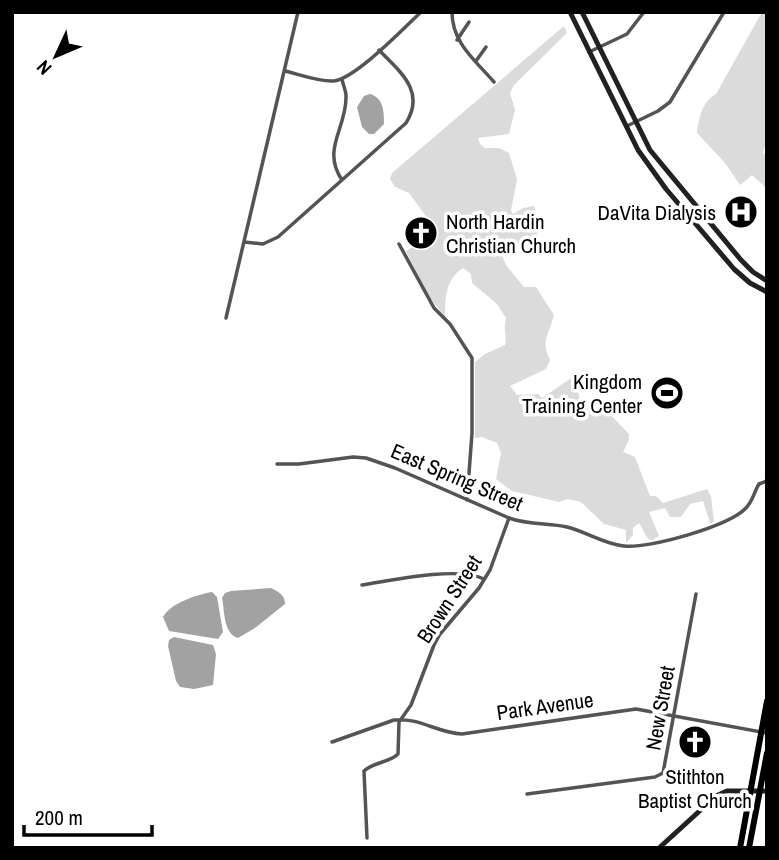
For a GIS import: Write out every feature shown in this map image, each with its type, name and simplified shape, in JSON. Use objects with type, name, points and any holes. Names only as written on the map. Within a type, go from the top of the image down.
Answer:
[{"type":"highway","points":[[740,848],[764,733],[767,701]]},
{"type":"highway","points":[[749,848],[763,791],[767,753]]},
{"type":"street","points":[[226,318],[298,12]]},
{"type":"street","points":[[284,71],[325,80],[342,79],[356,71],[421,12]]},
{"type":"street","points":[[452,12],[453,31],[457,40],[494,82]]},
{"type":"street","points":[[570,12],[625,127],[655,175],[727,261],[750,283],[767,292]]},
{"type":"street","points":[[582,12],[650,150],[675,184],[747,267],[767,281]]},
{"type":"street","points":[[589,52],[630,31],[643,12]]},
{"type":"street","points":[[625,127],[670,102],[724,12]]},
{"type":"street","points":[[457,40],[469,22]]},
{"type":"street","points":[[476,61],[486,47]]},
{"type":"street","points":[[243,242],[271,242],[401,128],[413,108],[414,99],[408,81],[379,50]]},
{"type":"street","points":[[342,79],[346,98],[333,158],[335,170],[342,180]]},
{"type":"street","points":[[400,244],[434,308],[450,324],[472,359],[467,500]]},
{"type":"street","name":"East Spring Street","points":[[277,464],[366,458],[395,468],[509,519],[565,527],[620,546],[638,546],[688,535],[727,519],[747,507],[759,484],[767,481]]},
{"type":"street","name":"Brown Street","points":[[367,838],[364,772],[398,754],[400,719],[411,705],[440,634],[484,579],[509,519]]},
{"type":"street","points":[[362,585],[452,573],[474,574],[484,579]]},
{"type":"street","name":"New Street","points":[[527,794],[660,775],[666,766],[696,594]]},
{"type":"street","name":"Park Avenue","points":[[400,719],[409,719],[444,732],[462,734],[636,709],[764,733]]},
{"type":"street","points":[[332,742],[400,719]]},
{"type":"street","points":[[659,848],[716,796],[727,791],[763,791]]},
{"type":"shaded area","points":[[762,12],[767,12],[767,120],[763,152],[767,158],[767,189],[752,175],[740,185],[725,163],[697,133],[704,106],[716,94]]},
{"type":"shaded area","points":[[564,26],[567,33],[514,85],[510,93],[515,110],[509,134],[478,138],[485,148],[499,148],[509,153],[517,179],[511,210],[513,214],[534,206],[539,220],[537,236],[505,251],[502,256],[524,287],[536,287],[554,315],[546,338],[550,360],[546,369],[510,386],[517,395],[538,394],[542,398],[583,370],[589,377],[578,392],[580,401],[584,406],[602,406],[629,434],[623,452],[635,457],[650,496],[656,496],[663,503],[707,489],[711,496],[714,522],[710,523],[703,501],[690,504],[681,517],[670,517],[665,508],[649,512],[659,536],[652,540],[648,539],[639,523],[633,528],[633,535],[626,543],[626,530],[604,524],[581,502],[568,499],[559,502],[512,491],[496,479],[501,453],[497,443],[482,437],[475,438],[475,362],[505,345],[506,318],[497,304],[472,283],[471,274],[463,268],[450,283],[445,317],[427,294],[406,251],[423,241],[432,244],[436,230],[409,193],[395,187],[390,179],[392,173]]},
{"type":"shaded area","points":[[370,94],[381,102],[384,115],[384,124],[374,134],[369,134],[362,127],[357,107],[364,96]]},
{"type":"shaded area","points":[[271,588],[283,596],[285,604],[255,628],[238,638],[233,635],[226,621],[222,598],[225,593]]},
{"type":"shaded area","points":[[212,592],[217,597],[223,632],[218,639],[169,631],[163,617],[167,612],[184,600]]},
{"type":"shaded area","points":[[174,637],[213,645],[216,654],[213,685],[194,689],[180,687],[176,681],[168,646],[169,640]]},
{"type":"place","name":"DaVita Dialysis","points":[[741,212]]},
{"type":"place","name":"North Hardin Christian Church","points":[[421,233]]},
{"type":"place","name":"Kingdom Training Center","points":[[667,393]]},
{"type":"place","name":"Stithton Baptist Church","points":[[695,742]]}]
